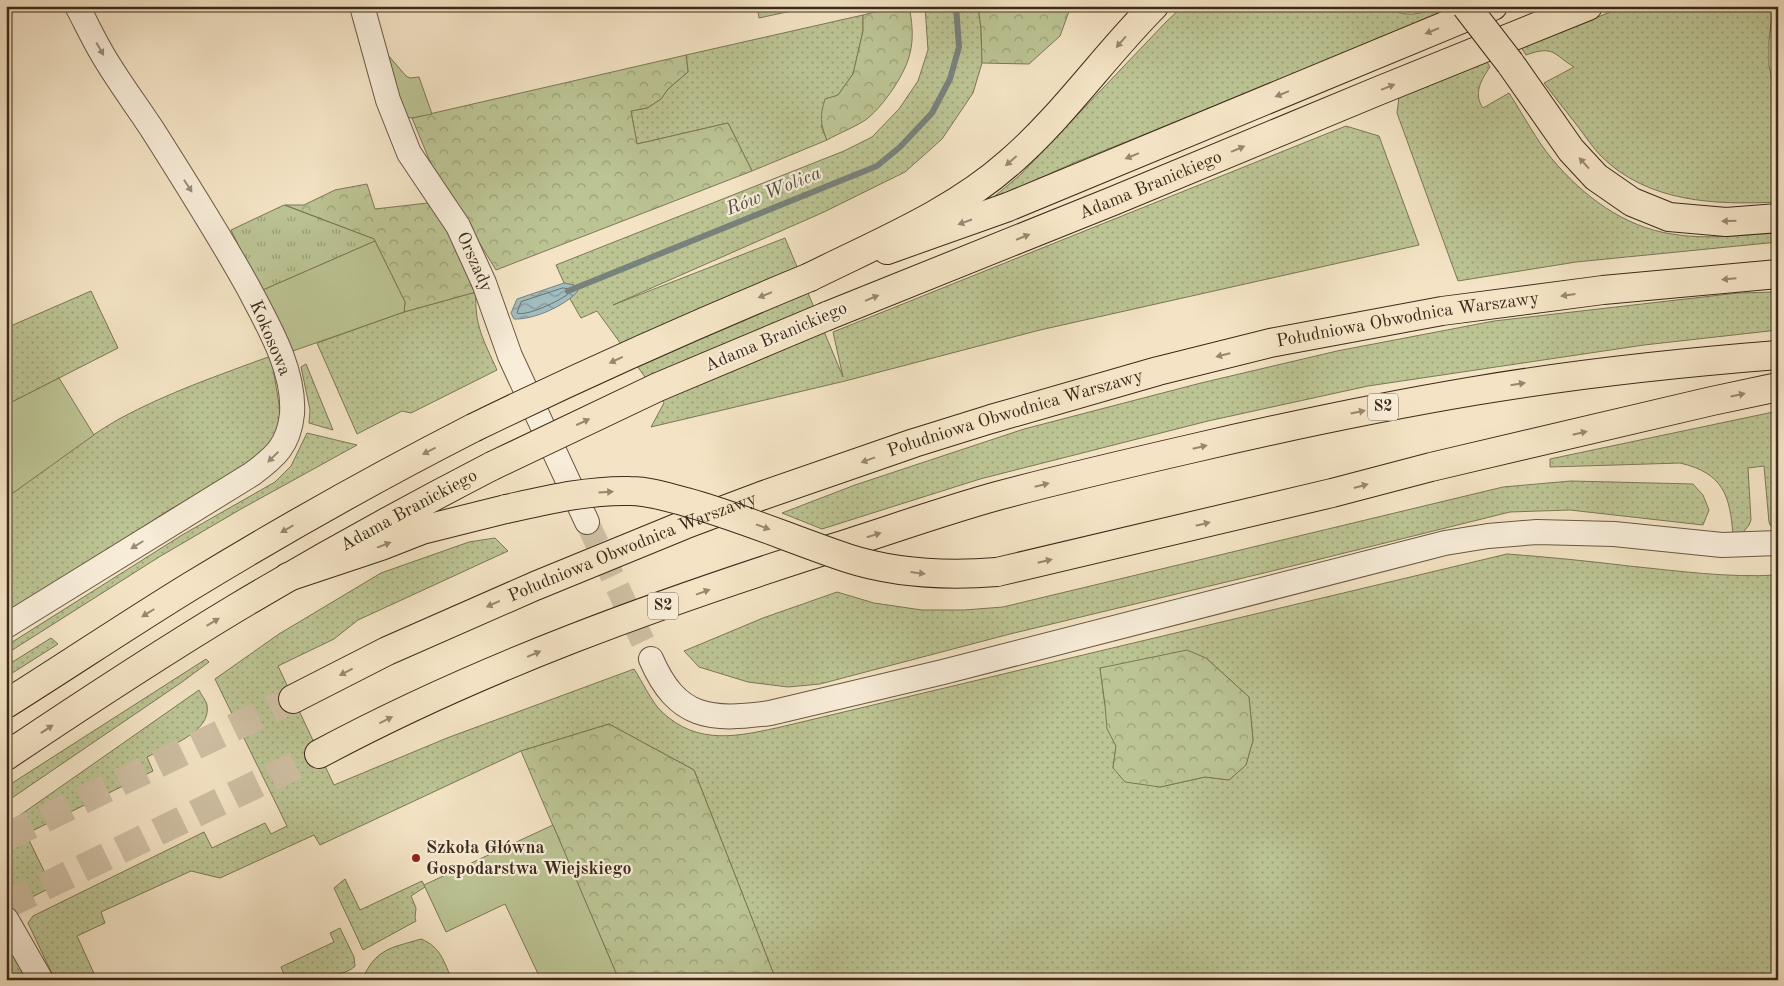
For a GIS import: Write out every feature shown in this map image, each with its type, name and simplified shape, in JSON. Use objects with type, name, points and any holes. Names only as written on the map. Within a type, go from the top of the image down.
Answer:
[{"type":"main road","points":[[810,277],[909,228],[986,182],[1035,139],[1154,6]]},
{"type":"main road","points":[[1466,6],[1510,63],[1572,150],[1596,177],[1632,202],[1669,217],[1726,222],[1778,218]]},
{"type":"main road","name":"Adama Branickiego","points":[[6,704],[252,549],[367,484],[473,428],[551,390],[638,350],[810,277],[1008,207],[1493,6]]},
{"type":"main road","name":"Adama Branickiego","points":[[6,756],[155,658],[288,577],[492,466],[658,387],[827,316],[1588,6]]},
{"type":"main road","name":"Południowa Obwodnica Warszawy","points":[[293,699],[387,650],[535,586],[684,525],[914,443],[1158,371],[1270,343],[1442,311],[1603,290],[1778,274]]},
{"type":"main road","name":"S2","points":[[319,754],[410,708],[555,645],[766,569],[994,497],[1265,432],[1391,406],[1572,376],[1778,354]]},
{"type":"main road","points":[[288,577],[381,546],[422,530],[467,518],[554,498],[631,491],[663,496],[716,510],[848,558],[888,568],[922,574],[947,575],[997,572],[1332,493],[1431,467],[1778,387]]},
{"type":"street","name":"Kokosowa","points":[[6,626],[252,474],[275,456],[285,443],[292,414],[291,393],[285,369],[269,327],[199,203],[100,50],[77,6]]},
{"type":"street","name":"Orszady","points":[[362,6],[388,100],[409,153],[458,226],[484,283],[510,356],[587,522]]},
{"type":"street","points":[[651,658],[659,677],[674,697],[686,706],[699,713],[721,717],[746,716],[770,713],[944,672],[1445,543],[1488,536],[1537,532],[1606,533],[1722,545],[1778,543]]},
{"type":"street","points":[[6,919],[41,980]]},
{"type":"green space","points":[[757,6],[809,6],[810,7],[759,18]]},
{"type":"green space","points":[[898,6],[909,6],[912,24],[911,47],[904,70],[894,88],[868,118],[827,140],[822,120],[825,99],[838,95],[853,74],[863,31],[863,15]]},
{"type":"green space","points":[[925,6],[978,6],[981,29],[982,63],[973,93],[942,139],[905,172],[824,212],[613,305],[785,238],[843,377],[833,332],[1346,126],[1379,136],[1419,245],[1040,330],[845,381],[651,427],[664,403],[597,311],[581,318],[570,299],[577,291],[574,285],[564,283],[556,265],[844,151],[872,137],[899,109],[918,81],[928,50]]},
{"type":"green space","points":[[978,6],[1071,6],[1060,36],[1029,64],[982,63]]},
{"type":"green space","points":[[1183,6],[1388,6],[1401,13],[1414,14],[1442,6],[1447,12],[1076,162],[990,200],[1020,175]]},
{"type":"green space","points":[[1626,6],[1773,6],[1769,40],[1769,66],[1778,104],[1778,202],[1731,203],[1684,198],[1661,192],[1620,172],[1601,156],[1544,83],[1574,67],[1553,52],[1542,51],[1526,55],[1521,47]]},
{"type":"green space","points":[[863,15],[863,31],[853,74],[838,95],[821,126],[827,140],[752,171],[728,123],[637,144],[631,111],[647,108],[661,99],[668,89],[688,72],[686,55]]},
{"type":"green space","points":[[375,40],[406,76],[410,78],[419,77],[432,114],[412,118],[403,117]]},
{"type":"green space","points":[[686,55],[688,72],[668,89],[661,99],[647,108],[631,111],[637,144],[728,123],[752,171],[496,270],[431,164],[412,118]]},
{"type":"green space","points":[[1486,60],[1490,67],[1481,82],[1478,92],[1483,108],[1509,93],[1546,152],[1564,173],[1606,208],[1637,225],[1672,234],[1711,237],[1778,233],[1778,242],[1576,262],[1458,281],[1397,113],[1399,97]]},
{"type":"green space","points":[[367,184],[375,209],[428,203],[454,235],[476,292],[404,312],[405,302],[374,239],[285,205],[304,205],[335,190]]},
{"type":"green space","points":[[284,205],[375,241],[263,290],[231,230]]},
{"type":"green space","points":[[375,241],[405,302],[404,312],[290,352],[263,290]]},
{"type":"green space","points":[[91,291],[118,348],[6,405],[6,328]]},
{"type":"green space","points":[[476,292],[478,324],[497,370],[411,413],[402,411],[357,434],[317,343],[404,312]]},
{"type":"green space","points":[[1778,292],[1778,330],[1644,345],[1368,386],[1208,421],[980,479],[822,529],[782,513],[855,485],[1024,429],[1201,383],[1337,351],[1494,321],[1738,293]]},
{"type":"green space","points":[[271,356],[280,421],[277,433],[268,448],[244,469],[169,510],[6,616],[6,498],[75,447],[119,419],[174,393]]},
{"type":"green space","points":[[306,364],[333,430],[309,423],[310,410],[301,367]]},
{"type":"green space","points":[[59,378],[94,435],[6,498],[6,405]]},
{"type":"green space","points":[[1778,411],[1778,531],[1769,522],[1764,466],[1748,468],[1751,520],[1741,535],[1733,535],[1730,508],[1722,488],[1706,473],[1694,467],[1680,463],[1550,467],[1550,459]]},
{"type":"green space","points":[[307,433],[357,445],[159,557],[6,654],[6,646],[182,535],[275,482],[291,466]]},
{"type":"green space","points":[[1571,481],[1693,484],[1703,495],[1709,510],[1703,525],[1570,510],[1510,512],[1010,634],[820,684],[788,687],[748,682],[699,667],[684,651],[763,618],[837,592],[874,603],[922,610],[964,610],[1003,607],[1503,487]]},
{"type":"green space","points":[[495,538],[508,551],[358,620],[334,639],[278,666],[334,785],[447,738],[634,669],[657,707],[675,722],[690,730],[705,734],[720,736],[736,735],[785,726],[1507,554],[1704,574],[1778,575],[1778,980],[776,980],[694,770],[609,724],[521,751],[320,845],[314,835],[220,878],[191,871],[101,912],[105,923],[77,936],[97,980],[55,980],[28,923],[33,916],[204,832],[212,848],[265,823],[271,834],[287,826],[215,679],[279,634],[381,573],[469,542]],"holes":[[[1206,658],[1249,697],[1253,740],[1246,765],[1229,780],[1205,777],[1160,787],[1113,768],[1116,746],[1105,705],[1100,668]]]},
{"type":"green space","points":[[51,638],[58,644],[6,677],[6,666]]},
{"type":"green space","points":[[1187,650],[1206,658],[1249,697],[1253,740],[1246,765],[1229,780],[1205,777],[1160,787],[1125,782],[1113,768],[1116,746],[1107,729],[1100,668]]},
{"type":"green space","points":[[206,659],[209,662],[182,682],[6,802],[6,787]]},
{"type":"green space","points":[[199,690],[207,705],[207,715],[202,724],[176,744],[147,757],[153,771],[26,834],[47,877],[55,873],[60,883],[20,903],[6,883],[6,825]]},
{"type":"green space","points":[[609,724],[694,770],[776,980],[619,980],[521,751]]},
{"type":"green space","points":[[553,825],[619,980],[541,980],[505,904],[446,932],[424,885]]},
{"type":"green space","points":[[345,879],[360,910],[422,881],[425,887],[411,896],[416,908],[416,921],[363,950],[334,888]]},
{"type":"green space","points":[[340,928],[354,957],[355,966],[350,970],[333,976],[286,980],[281,967],[334,942],[330,933]]},
{"type":"green space","points":[[421,939],[428,942],[437,951],[444,961],[452,980],[362,980],[367,969],[379,955],[393,947]]},
{"type":"green space","points":[[6,952],[15,955],[26,974],[16,980],[6,980]]},
{"type":"water","points":[[564,283],[574,285],[578,291],[557,307],[539,315],[514,319],[511,313],[517,299]]},
{"type":"waterway","name":"Rów Wolica","points":[[568,291],[877,166],[900,147],[932,113],[950,79],[959,47],[956,6]]},
{"type":"tunnel","points":[[587,522],[651,659]]},
{"type":"tunnel","points":[[6,837],[293,699]]},
{"type":"tunnel","points":[[6,905],[319,754]]},
{"type":"place","name":"Szkoła Główna Gospodarstwa Wiejskiego","points":[[416,858]]}]
